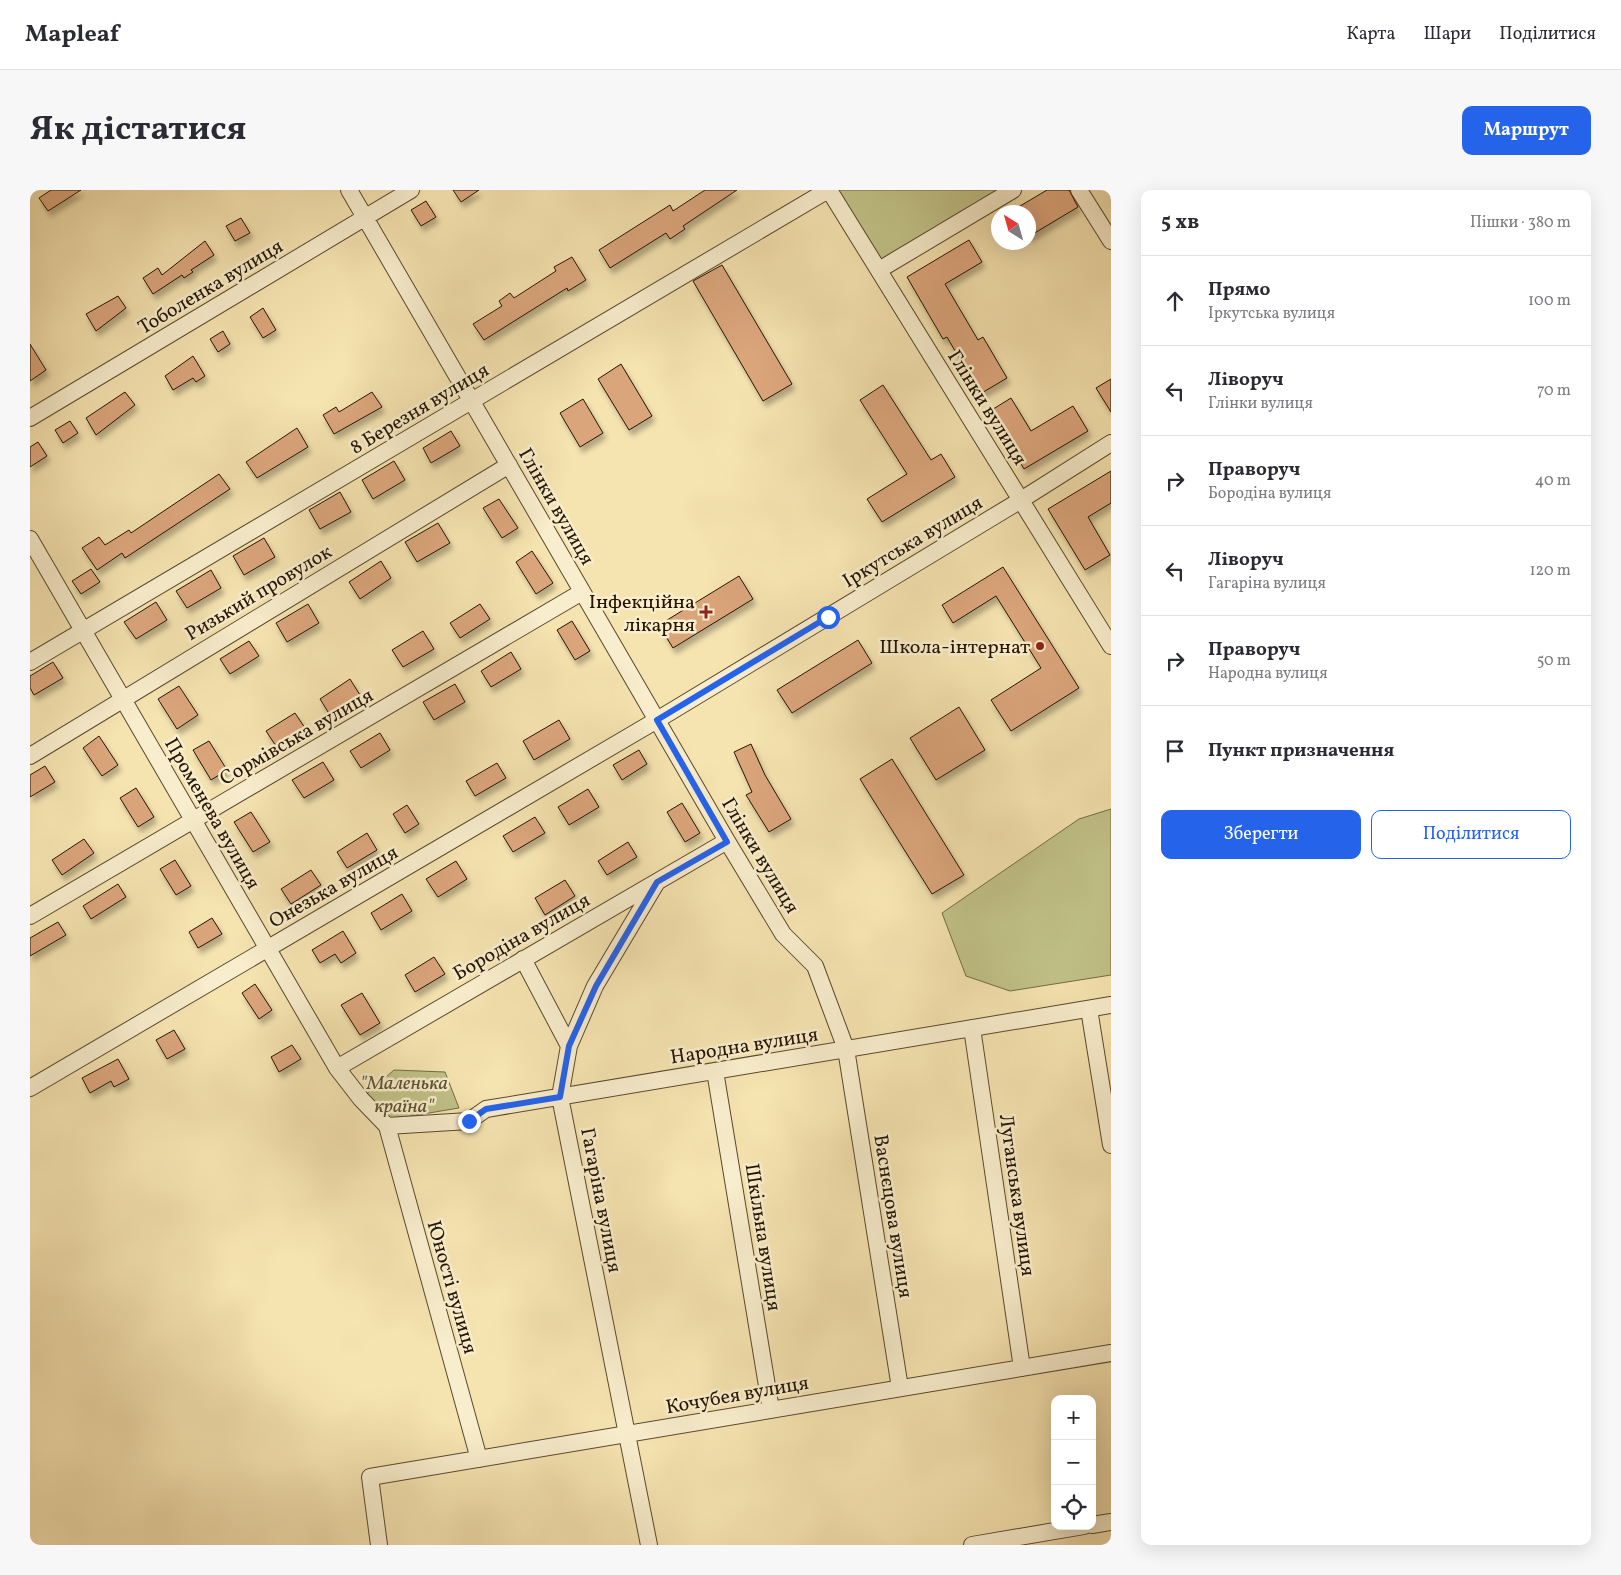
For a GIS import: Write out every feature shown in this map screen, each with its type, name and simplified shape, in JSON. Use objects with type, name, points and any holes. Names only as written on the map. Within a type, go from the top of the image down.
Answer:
[{"type":"street","name":"Глінки вулиця","points":[[349,190],[727,842],[783,934],[815,966],[846,1049]]},
{"type":"street","name":"Тоболенка вулиця","points":[[30,418],[411,190]]},
{"type":"street","name":"Глінки вулиця","points":[[829,190],[1111,646]]},
{"type":"street","name":"8 Березня вулиця","points":[[30,662],[829,190]]},
{"type":"street","points":[[879,270],[1013,190]]},
{"type":"street","points":[[1079,190],[1111,241]]},
{"type":"street","name":"Іркутська вулиця","points":[[657,720],[1021,500],[1111,443]]},
{"type":"street","name":"Ризький провулок","points":[[30,756],[509,465]]},
{"type":"street","name":"Променева вулиця","points":[[30,539],[337,1068],[361,1099],[387,1126]]},
{"type":"street","name":"Сормівська вулиця","points":[[30,916],[582,592]]},
{"type":"street","name":"Онезька вулиця","points":[[30,1088],[657,720]]},
{"type":"street","name":"Бородіна вулиця","points":[[337,1068],[727,842]]},
{"type":"street","name":"Гагаріна вулиця","points":[[649,1545],[560,1097],[569,1046],[596,986],[657,882]]},
{"type":"street","points":[[523,959],[569,1046]]},
{"type":"street","name":"Народна вулиця","points":[[387,1126],[469,1121],[486,1109],[1111,1005]]},
{"type":"street","points":[[1089,1009],[1111,1145]]},
{"type":"street","name":"Луганська вулиця","points":[[972,1028],[1022,1368]]},
{"type":"street","name":"Васнєцова вулиця","points":[[846,1049],[900,1388]]},
{"type":"street","name":"Шкільна вулиця","points":[[715,1071],[771,1410]]},
{"type":"street","name":"Юності вулиця","points":[[387,1126],[479,1459]]},
{"type":"street","name":"Кочубея вулиця","points":[[379,1545],[370,1477],[1111,1353]]},
{"type":"street","points":[[1096,1524],[1111,1522]]},
{"type":"street","points":[[972,1545],[1060,1530]]},
{"type":"green space","points":[[831,190],[1013,190],[880,269]]},
{"type":"green space","points":[[1111,809],[1111,975],[1010,991],[966,976],[942,913],[1079,819]]},
{"type":"green space","name":"\"Маленька країна\"","points":[[394,1070],[445,1072],[459,1108],[387,1120],[363,1097]]},
{"type":"building","points":[[51,190],[81,190],[48,211],[39,198]]},
{"type":"building","points":[[453,190],[479,190],[461,202]]},
{"type":"building","points":[[705,190],[737,190],[683,226],[685,229],[670,239],[666,233],[610,268],[599,250],[670,205],[673,211]]},
{"type":"building","points":[[1047,190],[1069,190],[1078,207],[1036,232],[1036,205],[1022,205]]},
{"type":"building","points":[[426,201],[436,217],[421,226],[411,210]]},
{"type":"building","points":[[241,218],[250,233],[235,241],[226,226]]},
{"type":"building","points":[[969,240],[982,262],[945,284],[978,340],[983,337],[1007,378],[980,394],[947,337],[943,339],[907,277]]},
{"type":"building","points":[[205,241],[214,255],[191,270],[193,272],[184,278],[182,275],[153,294],[143,278],[158,268],[162,275]]},
{"type":"building","points":[[572,257],[586,280],[568,291],[567,288],[484,340],[473,324],[502,306],[499,301],[510,293],[514,298],[556,271],[554,267]]},
{"type":"building","points":[[722,265],[792,384],[763,401],[693,281]]},
{"type":"building","points":[[118,296],[126,308],[96,331],[86,314]]},
{"type":"building","points":[[263,308],[276,330],[263,338],[250,317]]},
{"type":"building","points":[[223,331],[230,344],[218,352],[210,339]]},
{"type":"building","points":[[30,344],[46,370],[30,381]]},
{"type":"building","points":[[193,356],[205,376],[196,382],[193,378],[173,390],[165,376]]},
{"type":"building","points":[[621,364],[652,416],[629,430],[598,379]]},
{"type":"building","points":[[1111,379],[1111,412],[1096,388]]},
{"type":"building","points":[[883,385],[931,460],[941,454],[955,477],[882,522],[867,499],[907,474],[860,400]]},
{"type":"building","points":[[125,392],[135,405],[96,435],[86,418]]},
{"type":"building","points":[[372,392],[382,407],[334,434],[323,415],[336,407],[339,412]]},
{"type":"building","points":[[1011,398],[1031,431],[1073,406],[1088,431],[1024,469],[990,411]]},
{"type":"building","points":[[583,399],[603,433],[580,447],[560,413]]},
{"type":"building","points":[[70,421],[78,433],[63,443],[55,430]]},
{"type":"building","points":[[297,428],[308,447],[257,478],[246,462]]},
{"type":"building","points":[[451,431],[460,446],[431,463],[423,448]]},
{"type":"building","points":[[38,442],[47,456],[30,467],[30,447]]},
{"type":"building","points":[[394,461],[405,480],[373,499],[362,480]]},
{"type":"building","points":[[1111,471],[1111,503],[1088,517],[1110,555],[1085,570],[1048,509]]},
{"type":"building","points":[[219,474],[230,489],[125,558],[122,553],[97,570],[82,548],[99,537],[105,545],[129,530],[131,533]]},
{"type":"building","points":[[340,492],[351,512],[320,529],[309,510]]},
{"type":"building","points":[[499,499],[518,528],[502,538],[483,508]]},
{"type":"building","points":[[438,523],[450,543],[417,562],[405,542]]},
{"type":"building","points":[[264,538],[275,557],[244,575],[233,556]]},
{"type":"building","points":[[532,551],[553,583],[536,594],[516,562]]},
{"type":"building","points":[[381,561],[391,578],[360,599],[349,582]]},
{"type":"building","name":"Школа-інтернат","points":[[1003,567],[1079,688],[1011,731],[991,700],[1041,668],[996,596],[953,623],[942,605]]},
{"type":"building","points":[[91,569],[100,582],[81,594],[72,581]]},
{"type":"building","points":[[211,570],[221,588],[187,608],[176,591]]},
{"type":"building","name":"Інфекційна лікарня","points":[[739,576],[753,599],[673,648],[659,625]]},
{"type":"building","points":[[156,602],[167,620],[136,639],[124,622]]},
{"type":"building","points":[[308,604],[319,623],[287,642],[276,623]]},
{"type":"building","points":[[480,604],[490,619],[460,638],[450,623]]},
{"type":"building","points":[[572,621],[590,651],[575,660],[557,630]]},
{"type":"building","points":[[423,631],[434,649],[403,667],[392,650]]},
{"type":"building","points":[[858,640],[872,663],[792,713],[777,690]]},
{"type":"building","points":[[249,641],[259,656],[230,674],[220,659]]},
{"type":"building","points":[[511,652],[521,669],[491,687],[481,671]]},
{"type":"building","points":[[53,662],[63,678],[34,695],[30,688],[30,676]]},
{"type":"building","points":[[350,679],[360,695],[330,715],[320,699]]},
{"type":"building","points":[[455,684],[465,702],[434,720],[423,702]]},
{"type":"building","points":[[179,686],[198,715],[177,729],[158,699]]},
{"type":"building","points":[[959,707],[985,750],[936,780],[910,738]]},
{"type":"building","points":[[295,713],[305,728],[276,746],[266,731]]},
{"type":"building","points":[[559,720],[570,739],[534,760],[523,741]]},
{"type":"building","points":[[380,733],[390,750],[361,768],[350,751]]},
{"type":"building","points":[[99,736],[118,765],[102,776],[83,748]]},
{"type":"building","points":[[209,741],[227,770],[211,780],[193,750]]},
{"type":"building","points":[[751,744],[765,775],[791,819],[769,832],[746,795],[752,792],[734,752]]},
{"type":"building","points":[[639,750],[647,764],[622,780],[613,765]]},
{"type":"building","points":[[892,759],[964,875],[932,894],[860,779]]},
{"type":"building","points":[[323,762],[334,780],[304,798],[292,780]]},
{"type":"building","points":[[497,763],[506,778],[475,796],[466,781]]},
{"type":"building","points":[[45,766],[55,782],[30,797],[30,775]]},
{"type":"building","points":[[136,788],[154,817],[138,827],[120,798]]},
{"type":"building","points":[[588,789],[599,807],[569,825],[558,807]]},
{"type":"building","points":[[682,803],[700,833],[685,842],[667,812]]},
{"type":"building","points":[[407,805],[419,824],[405,833],[393,814]]},
{"type":"building","points":[[251,812],[270,842],[253,852],[234,822]]},
{"type":"building","points":[[535,817],[545,833],[513,852],[503,836]]},
{"type":"building","points":[[367,833],[377,850],[347,868],[337,852]]},
{"type":"building","points":[[84,839],[94,853],[62,875],[52,860]]},
{"type":"building","points":[[628,842],[637,857],[607,875],[598,861]]},
{"type":"building","points":[[175,860],[191,886],[176,895],[160,869]]},
{"type":"building","points":[[456,861],[467,879],[438,897],[426,879]]},
{"type":"building","points":[[311,870],[321,885],[291,904],[281,889]]},
{"type":"building","points":[[565,880],[575,896],[545,915],[535,898]]},
{"type":"building","points":[[118,884],[126,897],[91,919],[83,906]]},
{"type":"building","points":[[402,894],[412,911],[381,930],[371,913]]},
{"type":"building","points":[[212,918],[222,934],[198,948],[189,932]]},
{"type":"building","points":[[58,922],[66,935],[30,956],[30,938]]},
{"type":"building","points":[[343,931],[356,953],[341,963],[335,954],[320,963],[312,950]]},
{"type":"building","points":[[434,957],[445,974],[415,992],[405,975]]},
{"type":"building","points":[[255,984],[272,1010],[259,1019],[242,993]]},
{"type":"building","points":[[362,993],[380,1023],[360,1035],[341,1005]]},
{"type":"building","points":[[174,1030],[185,1049],[167,1059],[156,1040]]},
{"type":"building","points":[[292,1045],[301,1059],[279,1072],[271,1057]]},
{"type":"building","points":[[118,1059],[129,1079],[114,1087],[111,1081],[90,1093],[82,1078]]},
{"type":"place","name":"Інфекційна лікарня","points":[[706,612]]},
{"type":"place","name":"Школа-інтернат","points":[[1040,646]]},
{"type":"route","points":[[469,1121],[486,1109],[560,1097],[569,1046],[596,986],[657,882],[727,842],[657,720],[828,617]]}]
